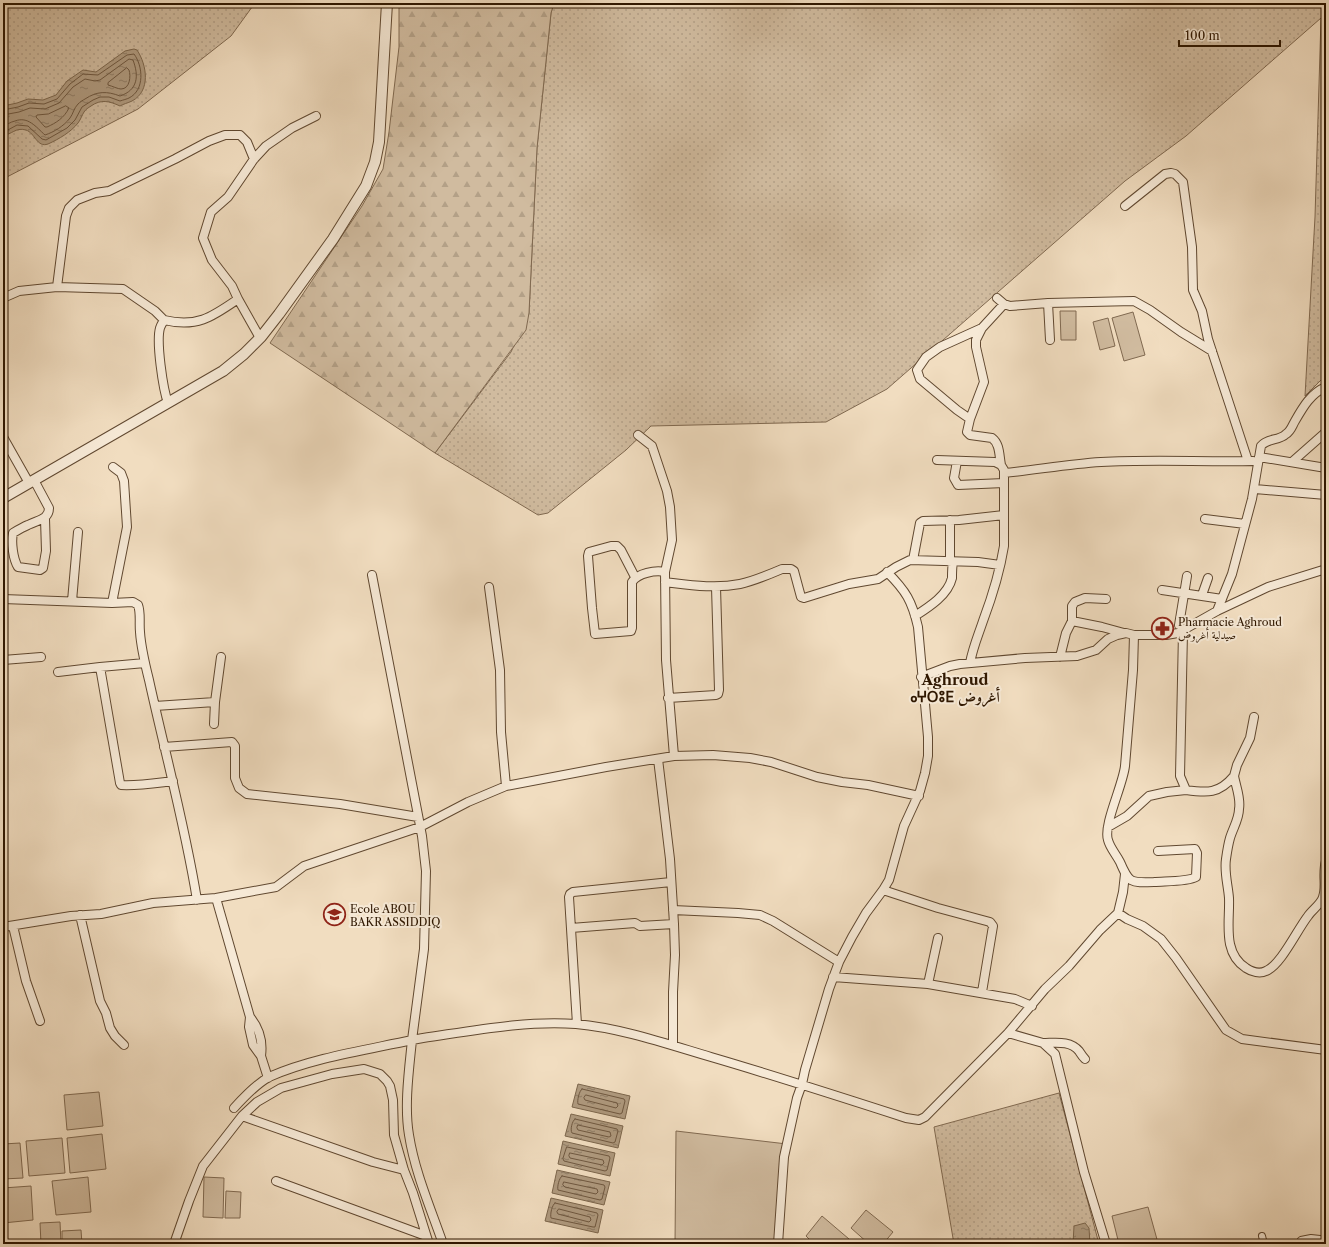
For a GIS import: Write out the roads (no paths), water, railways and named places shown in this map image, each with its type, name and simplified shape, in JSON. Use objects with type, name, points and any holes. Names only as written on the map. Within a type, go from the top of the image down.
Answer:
[{"type":"street","points":[[3,498],[223,372],[260,338],[279,314],[333,239],[366,186],[375,162],[378,142],[387,3]]},
{"type":"street","points":[[260,338],[232,286],[212,260],[203,238],[211,212],[228,197],[254,159],[266,146],[292,128],[316,116]]},
{"type":"street","points":[[57,286],[66,216],[69,208],[77,200],[95,193],[109,192],[175,160],[209,141],[225,135],[240,135],[247,142],[254,159]]},
{"type":"street","points":[[1125,206],[1165,174],[1175,174],[1181,178],[1183,182],[1192,247],[1193,290],[1202,311],[1204,326],[1248,461]]},
{"type":"street","points":[[3,298],[19,291],[57,286],[123,289],[155,310],[164,320],[179,323],[198,321],[217,314],[238,299]]},
{"type":"street","points":[[997,298],[1004,304],[1010,306],[1048,303],[1134,301],[1212,351]]},
{"type":"street","points":[[1048,303],[1050,340]]},
{"type":"street","points":[[970,663],[974,645],[986,613],[1000,565],[1004,546],[1004,483],[998,446],[995,440],[992,438],[968,434],[967,432],[970,419],[984,382],[976,347],[976,340],[982,328],[1004,304]]},
{"type":"street","points":[[164,320],[160,328],[159,349],[168,403]]},
{"type":"street","points":[[970,419],[920,379],[917,370],[926,357],[940,347],[982,328]]},
{"type":"street","points":[[1217,612],[1232,574],[1255,489],[1262,444],[1286,435],[1291,430],[1307,402],[1319,390],[1326,386]]},
{"type":"street","points":[[1292,462],[1326,432]]},
{"type":"street","points":[[638,435],[652,446],[668,496],[672,540],[665,572],[666,660],[674,756]]},
{"type":"street","points":[[3,437],[49,508],[49,512],[45,519],[46,551],[43,568],[40,570],[20,568],[16,563],[12,541],[13,533],[27,525],[45,519]]},
{"type":"street","points":[[937,460],[995,462],[1002,469],[1045,469],[1073,464],[1102,462],[1248,461],[1259,459],[1292,462],[1326,468]]},
{"type":"street","points":[[957,461],[954,478],[958,485],[1004,483]]},
{"type":"street","points":[[112,603],[127,527],[124,481],[121,473],[113,467]]},
{"type":"street","points":[[1255,489],[1326,495]]},
{"type":"street","points":[[913,560],[920,523],[923,521],[1004,515]]},
{"type":"street","points":[[1205,519],[1245,524]]},
{"type":"street","points":[[915,616],[931,605],[948,588],[951,579],[950,520]]},
{"type":"street","points":[[72,602],[78,532]]},
{"type":"street","points":[[635,577],[621,550],[617,546],[611,546],[589,552],[588,556],[595,634],[631,631],[632,582],[635,577],[657,570],[665,572]]},
{"type":"street","points":[[665,582],[716,587],[742,584],[782,569],[788,569],[794,571],[801,597],[808,597],[849,584],[878,579],[903,563],[913,560],[978,562],[1000,565]]},
{"type":"street","points":[[922,677],[950,666],[970,663],[1025,658],[1077,656],[1091,652],[1098,648],[1110,637],[1130,634],[1166,635],[1268,588],[1326,569]]},
{"type":"street","points":[[778,1244],[784,1157],[797,1098],[833,977],[852,937],[866,913],[889,880],[904,826],[919,796],[928,756],[928,738],[918,627],[908,597],[888,572]]},
{"type":"street","points":[[372,575],[422,836],[426,871],[424,942],[412,1040],[407,1113],[413,1154],[443,1244]]},
{"type":"street","points":[[1186,790],[1180,776],[1179,764],[1181,628],[1184,592],[1188,576]]},
{"type":"street","points":[[1202,595],[1208,578]]},
{"type":"street","points":[[489,587],[500,670],[501,732],[506,786]]},
{"type":"street","points":[[668,698],[718,694],[716,587]]},
{"type":"street","points":[[1162,590],[1184,592],[1222,599]]},
{"type":"street","points":[[1060,657],[1066,633],[1072,621],[1072,606],[1075,602],[1085,598],[1106,599]]},
{"type":"street","points":[[3,599],[112,603],[133,602],[138,605],[140,609],[140,632],[145,663],[186,835],[197,900]]},
{"type":"street","points":[[1072,621],[1130,634]]},
{"type":"street","points":[[1130,634],[1133,670],[1125,771],[1108,827],[1107,839],[1118,857],[1125,874],[1131,881],[1190,880],[1196,877],[1197,853],[1195,849],[1158,851]]},
{"type":"street","points":[[3,660],[41,657]]},
{"type":"street","points":[[214,724],[215,702],[221,657]]},
{"type":"street","points":[[58,672],[145,663]]},
{"type":"street","points":[[100,667],[121,785],[173,781]]},
{"type":"street","points":[[155,706],[215,702]]},
{"type":"street","points":[[1108,827],[1127,816],[1149,796],[1186,790],[1206,792],[1227,785],[1234,776],[1237,765],[1250,738],[1254,717]]},
{"type":"street","points":[[164,747],[232,742],[235,746],[235,778],[239,788],[247,794],[340,804],[418,817]]},
{"type":"street","points":[[3,927],[80,915],[107,913],[175,900],[216,898],[276,887],[304,866],[420,827],[468,802],[506,786],[674,756],[713,755],[750,758],[771,762],[817,777],[868,785],[919,796]]},
{"type":"street","points":[[658,759],[669,851],[674,924],[675,955],[673,1045]]},
{"type":"street","points":[[1234,776],[1240,809],[1236,825],[1230,839],[1226,861],[1230,947],[1234,956],[1250,971],[1265,972],[1272,968],[1280,960],[1313,909],[1320,904],[1324,897],[1323,874],[1326,861]]},
{"type":"street","points":[[234,1108],[248,1093],[268,1078],[313,1062],[412,1040],[451,1034],[526,1024],[577,1024],[634,1034],[802,1084],[906,1118],[919,1120],[925,1117],[1008,1033],[1100,930],[1118,913],[1123,892],[1125,874]]},
{"type":"street","points":[[577,1024],[570,894],[573,892],[670,882]]},
{"type":"street","points":[[883,890],[938,908],[990,922],[993,926],[982,992]]},
{"type":"street","points":[[216,898],[250,1017],[249,1026],[253,1045],[261,1056],[268,1078]]},
{"type":"street","points":[[673,910],[760,915],[773,921],[839,962]]},
{"type":"street","points":[[1118,913],[1126,919],[1143,926],[1161,939],[1226,1030],[1242,1039],[1326,1050]]},
{"type":"street","points":[[80,915],[100,1001],[106,1013],[110,1028],[115,1036],[124,1045]]},
{"type":"street","points":[[571,928],[635,923],[640,926],[674,924]]},
{"type":"street","points":[[13,926],[26,981],[40,1021]]},
{"type":"street","points":[[928,984],[938,938]]},
{"type":"street","points":[[833,977],[928,984],[982,992],[1015,999],[1032,1006]]},
{"type":"street","points":[[1008,1033],[1043,1043],[1069,1044],[1078,1050],[1084,1059]]},
{"type":"street","points":[[1043,1043],[1055,1054],[1084,1172],[1106,1244]]},
{"type":"street","points":[[174,1244],[203,1166],[242,1116],[257,1102],[281,1088],[332,1074],[364,1069],[380,1074],[390,1086],[393,1100],[394,1135],[404,1170],[428,1240]]},
{"type":"street","points":[[242,1116],[373,1162],[404,1170]]},
{"type":"street","points":[[276,1181],[428,1240]]},
{"type":"street","points":[[1262,1236],[1264,1244]]},
{"type":"street","points":[[1303,1244],[1302,1240],[1311,1238],[1320,1239],[1322,1244]]},
{"type":"water","points":[[134,49],[137,50],[143,63],[145,70],[145,84],[138,97],[132,101],[120,106],[112,103],[98,102],[83,113],[78,123],[72,129],[60,138],[48,144],[41,144],[32,134],[22,129],[3,135],[3,106],[28,99],[43,100],[56,95],[67,81],[83,70],[96,72],[125,51]]},
{"type":"water","points":[[578,1084],[630,1096],[625,1119],[572,1107]]},
{"type":"water","points":[[571,1114],[623,1126],[618,1148],[565,1136]]},
{"type":"water","points":[[563,1141],[615,1153],[610,1176],[558,1164]]},
{"type":"water","points":[[557,1170],[610,1182],[604,1205],[552,1193]]},
{"type":"water","points":[[551,1198],[603,1210],[598,1233],[545,1221]]},
{"type":"water","points":[[1085,1223],[1089,1228],[1090,1244],[1073,1244],[1074,1226]]},
{"type":"place","name":"Pharmacie Aghroud صيدلية أغروض","points":[[1162,628]]},
{"type":"place","name":"Ecole ABOU BAKR ASSIDDIQ","points":[[334,915]]},
{"type":"district","name":"Aghroud ⴰⵖⵔⵓⴹ أغروض","points":[[955,688]]}]
